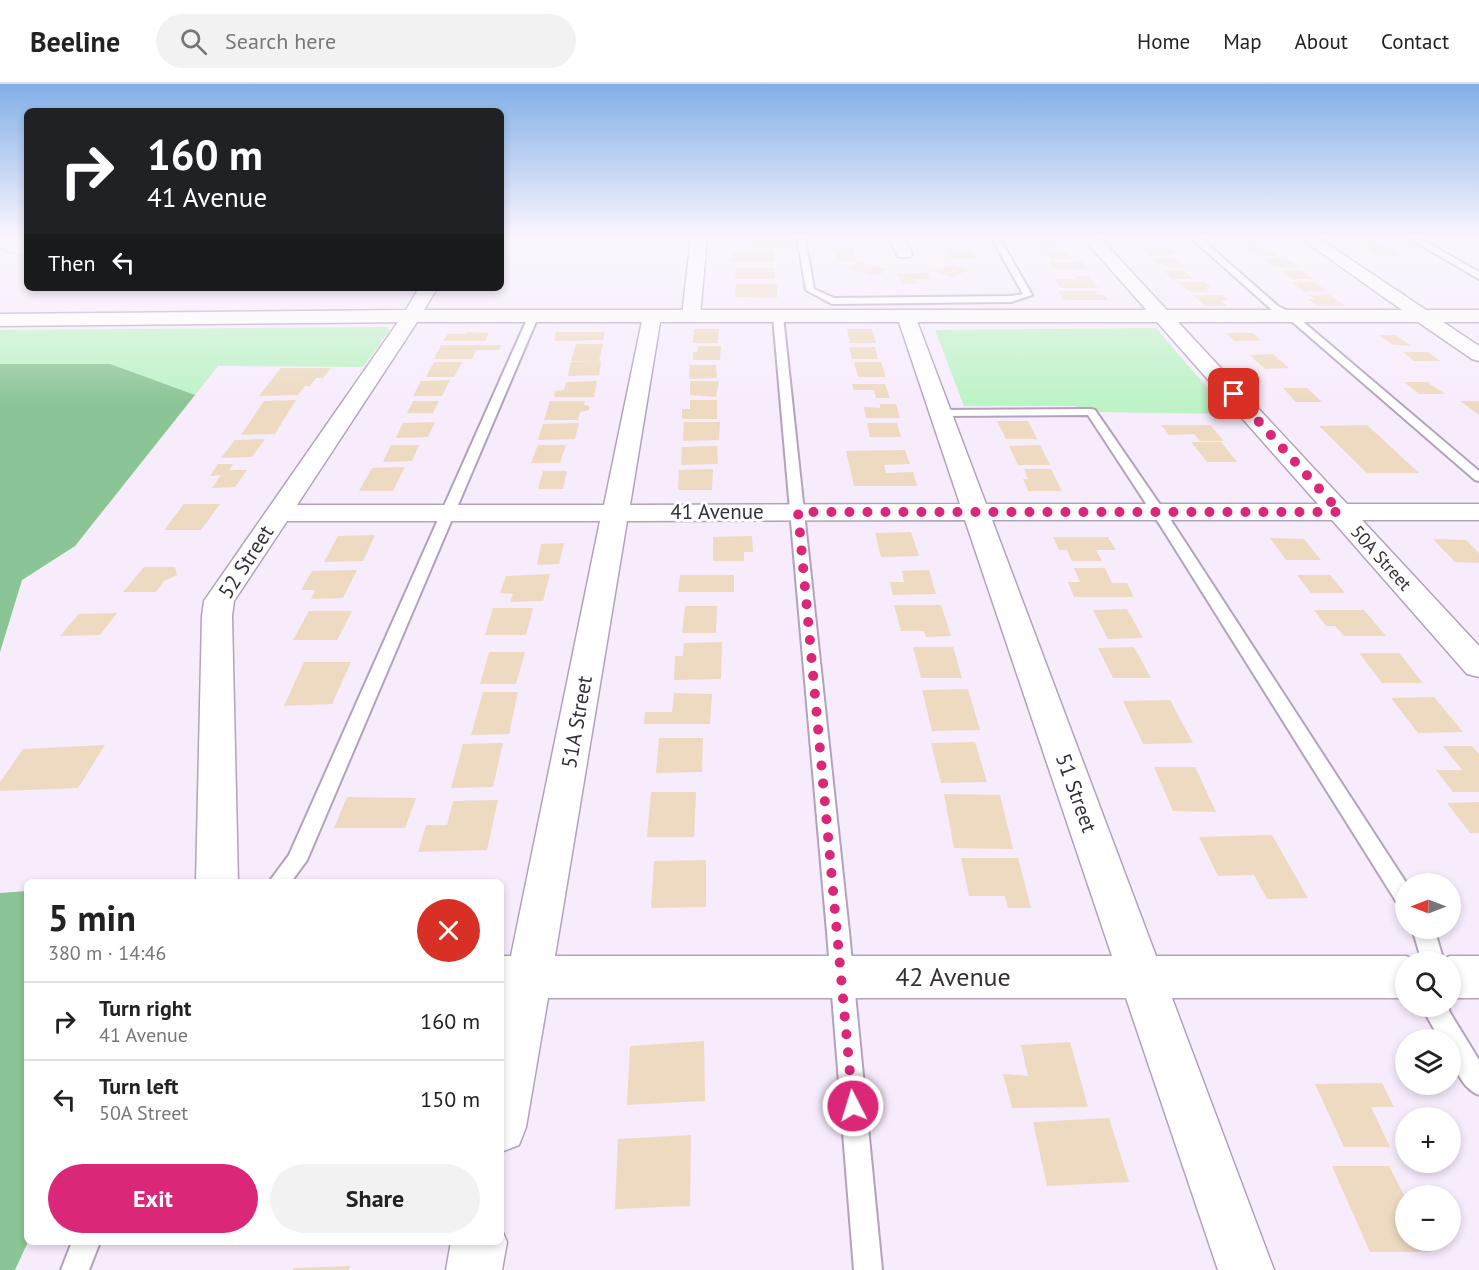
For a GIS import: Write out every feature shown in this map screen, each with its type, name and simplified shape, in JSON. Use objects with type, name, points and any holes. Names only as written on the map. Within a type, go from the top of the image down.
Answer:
[{"type":"street","name":"52 Street","points":[[218,879],[218,608],[223,595],[412,316],[426,292]]},
{"type":"street","points":[[691,316],[693,292]]},
{"type":"street","name":"50A Street","points":[[1140,292],[1479,666]]},
{"type":"street","points":[[1389,292],[1479,355]]},
{"type":"street","points":[[0,320],[412,316],[1479,316]]},
{"type":"street","name":"51A Street","points":[[504,1095],[515,977],[615,512],[652,316]]},
{"type":"street","name":"51 Street","points":[[906,316],[1246,1270]]},
{"type":"street","name":"41 Avenue","points":[[279,513],[1479,512]]},
{"type":"street","name":"42 Avenue","points":[[515,977],[1395,977]]},
{"type":"street","points":[[1461,977],[1479,977]]},
{"type":"street","points":[[474,1270],[478,1245]]},
{"type":"lane","points":[[815,292],[832,301],[1011,299],[1028,295],[1027,292]]},
{"type":"lane","points":[[1257,292],[1275,308],[1291,316],[1479,477]]},
{"type":"lane","points":[[281,879],[297,860],[532,316]]},
{"type":"lane","points":[[778,316],[868,1270]]},
{"type":"lane","points":[[941,413],[1091,412],[1158,512],[1395,883]]},
{"type":"lane","points":[[1439,1017],[1479,1083]]},
{"type":"lane","points":[[75,1270],[85,1245]]},
{"type":"green space","points":[[388,327],[389,331],[363,367],[218,366],[75,546],[22,580],[0,652],[0,330]]},
{"type":"green space","points":[[1156,328],[1230,414],[1101,412],[1074,406],[964,406],[935,330]]},
{"type":"green space","points":[[0,364],[110,364],[195,395],[75,546],[22,580],[0,652]]},
{"type":"green space","points":[[24,891],[24,1245],[27,1245],[15,1270],[0,1270],[0,893]]},
{"type":"building","points":[[735,292],[777,292],[777,298],[735,297]]},
{"type":"building","points":[[1059,292],[1096,292],[1109,300],[1065,300]]},
{"type":"building","points":[[1193,295],[1222,295],[1229,300],[1221,301],[1227,306],[1205,306]]},
{"type":"building","points":[[1309,295],[1330,295],[1345,306],[1317,306],[1307,299],[1314,299]]},
{"type":"building","points":[[694,329],[719,329],[718,343],[693,343]]},
{"type":"building","points":[[847,329],[872,329],[876,343],[850,343]]},
{"type":"building","points":[[556,332],[605,332],[603,340],[554,341]]},
{"type":"building","points":[[489,333],[485,341],[443,341],[448,334]]},
{"type":"building","points":[[1226,333],[1253,333],[1261,341],[1234,341]]},
{"type":"building","points":[[1379,335],[1396,335],[1411,346],[1393,345]]},
{"type":"building","points":[[576,344],[603,344],[599,375],[568,376],[571,362],[593,362],[571,361]]},
{"type":"building","points":[[441,345],[501,345],[499,350],[476,350],[472,359],[434,359]]},
{"type":"building","points":[[698,346],[721,346],[720,360],[693,360],[693,352],[697,352]]},
{"type":"building","points":[[849,347],[875,347],[878,359],[852,359]]},
{"type":"building","points":[[1403,352],[1428,352],[1440,361],[1414,361]]},
{"type":"building","points":[[1273,354],[1289,368],[1265,369],[1250,355]]},
{"type":"building","points":[[434,362],[462,362],[454,377],[426,377]]},
{"type":"building","points":[[854,362],[881,362],[886,377],[858,377]]},
{"type":"building","points":[[690,365],[716,365],[717,378],[689,379]]},
{"type":"building","points":[[281,368],[331,368],[323,378],[316,378],[298,395],[259,396]]},
{"type":"building","points":[[450,380],[442,396],[413,396],[421,381]]},
{"type":"building","points":[[597,381],[594,397],[554,397],[555,391],[564,390],[566,382]]},
{"type":"building","points":[[690,381],[719,381],[716,397],[690,395]]},
{"type":"building","points":[[1404,382],[1427,382],[1445,394],[1419,394]]},
{"type":"building","points":[[852,384],[885,384],[890,398],[876,398],[874,390],[854,390]]},
{"type":"building","points":[[1283,388],[1307,388],[1322,402],[1296,402]]},
{"type":"building","points":[[296,400],[275,434],[241,435],[264,401]]},
{"type":"building","points":[[690,400],[717,400],[717,419],[682,419],[682,409],[690,409]]},
{"type":"building","points":[[413,401],[439,401],[433,413],[407,413]]},
{"type":"building","points":[[550,401],[585,401],[584,405],[589,406],[589,410],[580,412],[578,420],[544,420]]},
{"type":"building","points":[[1460,401],[1479,401],[1479,415]]},
{"type":"building","points":[[880,404],[896,404],[900,418],[866,418],[864,407],[880,408]]},
{"type":"building","points":[[997,421],[1028,421],[1037,439],[1006,439]]},
{"type":"building","points":[[435,422],[428,437],[396,438],[403,423]]},
{"type":"building","points":[[684,422],[720,422],[719,440],[683,441]]},
{"type":"building","points":[[579,423],[575,439],[538,440],[543,424]]},
{"type":"building","points":[[867,423],[897,423],[901,437],[870,437]]},
{"type":"building","points":[[1161,425],[1210,425],[1224,441],[1200,441],[1194,434],[1169,435]]},
{"type":"building","points":[[1367,425],[1419,473],[1367,473],[1319,426]]},
{"type":"building","points":[[265,439],[252,457],[221,458],[235,440]]},
{"type":"building","points":[[1191,442],[1221,442],[1237,462],[1207,462]]},
{"type":"building","points":[[391,445],[419,445],[412,461],[383,462]]},
{"type":"building","points":[[538,445],[566,445],[560,463],[531,463]]},
{"type":"building","points":[[1040,445],[1050,465],[1018,465],[1009,446]]},
{"type":"building","points":[[717,446],[718,464],[681,465],[682,447]]},
{"type":"building","points":[[905,450],[910,464],[884,465],[886,473],[913,472],[917,486],[854,486],[846,451]]},
{"type":"building","points":[[218,464],[233,464],[229,470],[247,470],[235,487],[212,488],[221,475],[210,476]]},
{"type":"building","points":[[405,467],[393,491],[359,491],[372,468]]},
{"type":"building","points":[[713,469],[712,490],[678,490],[679,470]]},
{"type":"building","points":[[1024,469],[1051,469],[1062,491],[1028,491],[1023,479],[1028,479]]},
{"type":"building","points":[[543,471],[567,471],[563,489],[538,489]]},
{"type":"building","points":[[184,504],[220,504],[201,530],[164,530]]},
{"type":"building","points":[[911,532],[919,556],[881,557],[875,533]]},
{"type":"building","points":[[375,535],[363,561],[324,562],[338,536]]},
{"type":"building","points":[[752,536],[753,552],[744,552],[744,561],[713,561],[713,537]]},
{"type":"building","points":[[1053,537],[1108,537],[1116,550],[1096,550],[1102,561],[1072,561],[1067,550],[1059,550]]},
{"type":"building","points":[[1270,538],[1304,539],[1321,560],[1286,560]]},
{"type":"building","points":[[1433,539],[1466,540],[1479,553],[1479,563],[1455,562]]},
{"type":"building","points":[[564,543],[559,564],[537,565],[541,544]]},
{"type":"building","points":[[144,567],[175,567],[177,575],[164,581],[156,592],[123,592]]},
{"type":"building","points":[[1074,568],[1105,568],[1112,583],[1127,583],[1134,597],[1074,597],[1068,582],[1080,582]]},
{"type":"building","points":[[357,570],[343,598],[311,599],[315,590],[301,590],[312,571]]},
{"type":"building","points":[[929,570],[936,594],[893,595],[890,582],[904,582],[902,571]]},
{"type":"building","points":[[550,574],[543,601],[510,602],[513,594],[500,593],[506,576]]},
{"type":"building","points":[[680,575],[734,575],[734,592],[678,592]]},
{"type":"building","points":[[1297,575],[1330,575],[1345,593],[1311,593]]},
{"type":"building","points":[[894,605],[941,605],[951,636],[926,637],[924,631],[901,631]]},
{"type":"building","points":[[685,606],[717,606],[716,633],[682,633]]},
{"type":"building","points":[[493,608],[533,608],[526,635],[485,635]]},
{"type":"building","points":[[1127,609],[1143,638],[1108,639],[1093,610]]},
{"type":"building","points":[[1314,610],[1364,610],[1386,636],[1344,636],[1335,626],[1326,626]]},
{"type":"building","points":[[309,611],[352,611],[337,640],[293,640]]},
{"type":"building","points":[[117,613],[100,635],[60,636],[79,614]]},
{"type":"building","points":[[722,642],[721,679],[674,680],[675,656],[683,656],[684,643]]},
{"type":"building","points":[[913,647],[953,647],[962,678],[921,678]]},
{"type":"building","points":[[1134,647],[1151,678],[1113,678],[1098,648]]},
{"type":"building","points":[[489,652],[525,652],[516,684],[480,684]]},
{"type":"building","points":[[1359,653],[1399,653],[1423,683],[1382,683]]},
{"type":"building","points":[[304,662],[351,662],[332,704],[284,706]]},
{"type":"building","points":[[968,689],[980,730],[932,731],[922,690]]},
{"type":"building","points":[[483,692],[518,692],[509,734],[471,735]]},
{"type":"building","points":[[674,693],[712,694],[710,724],[644,724],[645,712],[672,712]]},
{"type":"building","points":[[1434,697],[1463,732],[1418,733],[1391,698]]},
{"type":"building","points":[[1170,700],[1193,743],[1143,744],[1123,701]]},
{"type":"building","points":[[659,738],[703,738],[702,772],[656,773]]},
{"type":"building","points":[[975,742],[987,782],[941,783],[931,743]]},
{"type":"building","points":[[503,743],[493,787],[451,788],[463,744]]},
{"type":"building","points":[[105,745],[78,788],[0,791],[0,782],[23,749]]},
{"type":"building","points":[[1443,746],[1472,746],[1479,754],[1479,792],[1453,792],[1436,770],[1462,770]]},
{"type":"building","points":[[1154,767],[1195,767],[1216,812],[1173,811]]},
{"type":"building","points":[[651,792],[696,792],[694,837],[647,837]]},
{"type":"building","points":[[944,794],[1000,795],[1013,849],[954,848]]},
{"type":"building","points":[[347,797],[416,798],[405,828],[334,828]]},
{"type":"building","points":[[498,800],[487,850],[418,852],[426,825],[447,825],[453,801]]},
{"type":"building","points":[[1479,802],[1479,833],[1470,833],[1447,803]]},
{"type":"building","points":[[1272,835],[1308,898],[1267,899],[1254,875],[1218,876],[1199,837]]},
{"type":"building","points":[[961,858],[1018,858],[1031,908],[1008,908],[1005,896],[969,896]]},
{"type":"building","points":[[706,860],[706,907],[651,908],[654,861]]},
{"type":"building","points":[[704,1041],[705,1101],[627,1105],[630,1046]]},
{"type":"building","points":[[1070,1042],[1088,1107],[1012,1108],[1003,1074],[1028,1076],[1021,1045]]},
{"type":"building","points":[[1382,1083],[1394,1107],[1371,1107],[1390,1147],[1344,1147],[1315,1084]]},
{"type":"building","points":[[1109,1118],[1129,1182],[1047,1186],[1033,1122]]},
{"type":"building","points":[[691,1135],[690,1206],[615,1209],[618,1139]]},
{"type":"building","points":[[1332,1166],[1389,1166],[1399,1185],[1395,1185],[1395,1251],[1431,1252],[1370,1252]]},
{"type":"building","points":[[350,1266],[349,1270],[293,1270],[294,1268]]},
{"type":"route","points":[[853,1106],[798,512],[1340,512],[1234,394]]}]
